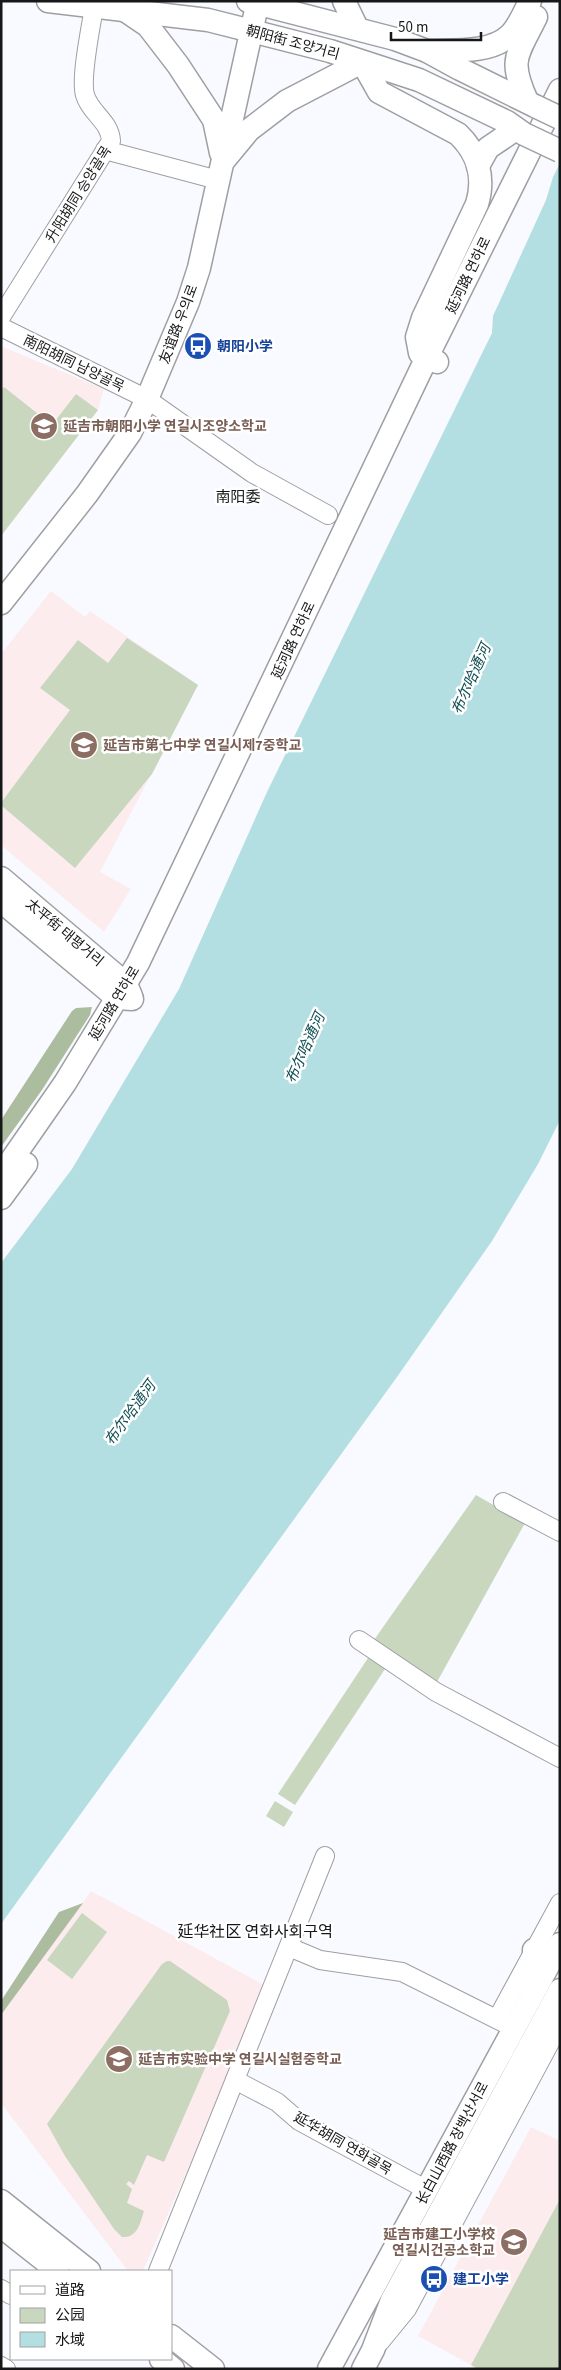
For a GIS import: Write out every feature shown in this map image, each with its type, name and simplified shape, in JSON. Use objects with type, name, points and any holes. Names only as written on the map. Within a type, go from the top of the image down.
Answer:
[{"type":"main road","name":"朝阳街 조양거리","points":[[48,1],[208,20],[330,50],[431,85],[507,122],[520,132],[560,151]]},
{"type":"main road","points":[[344,1],[357,28]]},
{"type":"main road","points":[[427,51],[484,48],[500,42],[518,25],[530,1]]},
{"type":"main road","points":[[532,104],[518,82],[515,62],[544,1]]},
{"type":"main road","name":"朝阳街 조양거리","points":[[255,2],[357,28],[427,51],[460,70],[560,118]]},
{"type":"main road","name":"友谊路 우의로","points":[[1,603],[109,464],[130,433],[147,399],[188,302],[206,238],[252,31],[255,2]]},
{"type":"main road","points":[[125,10],[148,26],[178,65],[214,120],[220,171]]},
{"type":"main road","points":[[220,171],[249,130],[286,101],[362,62],[379,92],[458,134],[471,149],[478,166],[481,190],[477,204],[419,328],[417,337],[418,350],[434,360]]},
{"type":"main road","name":"延河路 연하로","points":[[1,1198],[67,1106],[125,994],[434,360],[560,90]]},
{"type":"main road","name":"延河路 연하로","points":[[434,360],[560,118]]},
{"type":"main road","points":[[478,166],[488,148],[520,132]]},
{"type":"main road","name":"太平街 태평거리","points":[[1,878],[125,994]]},
{"type":"main road","name":"太平街 태평거리","points":[[1,901],[125,994]]},
{"type":"main road","name":"延河路 연하로","points":[[1,1175],[125,994]]},
{"type":"main road","name":"长白山西路 장백산서로","points":[[329,2369],[427,2190],[505,2024],[535,1989],[560,1944]]},
{"type":"main road","points":[[534,1950],[535,1989]]},
{"type":"main road","name":"长白山西路 장백산서로","points":[[368,2359],[392,2300],[560,1990]]},
{"type":"main road","points":[[1,2201],[88,2270]]},
{"type":"main road","points":[[1,2226],[57,2270]]},
{"type":"main road","points":[[172,2337],[213,2369]]},
{"type":"main road","points":[[162,2360],[173,2369]]},
{"type":"street","name":"升阳胡同 승양골목","points":[[1,317],[110,141],[110,134],[84,95],[84,80],[94,7]]},
{"type":"street","points":[[105,150],[220,171]]},
{"type":"street","name":"南阳胡同 남양골목","points":[[1,327],[147,399],[252,473],[328,515]]},
{"type":"street","points":[[503,1502],[560,1532]]},
{"type":"street","points":[[359,1640],[436,1692],[560,1758]]},
{"type":"street","points":[[158,2270],[325,1856]]},
{"type":"street","points":[[288,1947],[320,1960],[402,1972],[505,2024],[534,1950],[560,1903]]},
{"type":"street","name":"长白山西路 장백산서로","points":[[368,2359],[407,2309],[560,2024]]},
{"type":"street","name":"延华胡同 연화골목","points":[[235,2080],[277,2102],[299,2120],[427,2190]]},
{"type":"street","points":[[1,2366],[6,2369]]},
{"type":"shaded area","name":"延吉市朝阳小学 연길시조양소학교","points":[[1,346],[104,389],[98,410],[1,536]]},
{"type":"shaded area","name":"延吉市第七中学 연길시제7중학교","points":[[51,591],[85,617],[90,611],[198,685],[100,872],[131,889],[104,932],[1,845],[1,654]]},
{"type":"shaded area","name":"延吉市实验中学 연길시실험중학교","points":[[91,1891],[268,1987],[143,2270],[127,2270],[1,2103],[1,2015]]},
{"type":"shaded area","name":"延吉市建工小学校 연길시건공소학교","points":[[531,2127],[560,2141],[560,2369],[478,2369],[418,2336]]},
{"type":"green space","name":"延吉市朝阳小学 연길시조양소학교","points":[[4,387],[52,425],[76,394],[98,410],[1,536],[1,391]]},
{"type":"green space","points":[[127,638],[198,685],[152,774],[75,868],[2,806],[1,803],[70,710],[40,688],[78,640],[108,663]]},
{"type":"green space","points":[[92,1007],[90,1015],[42,1090],[1,1147],[1,1120],[72,1011],[76,1008]]},
{"type":"green space","points":[[476,1495],[525,1523],[437,1682],[374,1640]]},
{"type":"green space","points":[[370,1655],[387,1666],[295,1805],[278,1794]]},
{"type":"green space","points":[[275,1801],[293,1812],[284,1827],[266,1816]]},
{"type":"green space","points":[[83,1903],[1,2015],[1,2001],[59,1912]]},
{"type":"green space","points":[[82,1913],[107,1932],[72,1979],[47,1960]]},
{"type":"green space","points":[[170,1961],[227,2000],[230,2011],[164,2162],[147,2155],[134,2185],[129,2181],[126,2184],[132,2189],[127,2203],[144,2211],[138,2229],[132,2235],[122,2237],[114,2229],[65,2156],[47,2124],[162,1964]]},
{"type":"green space","points":[[560,2199],[560,2369],[478,2369],[471,2365]]},
{"type":"water","name":"布尔哈通河","points":[[560,163],[560,1120],[538,1164],[492,1241],[397,1377],[1,1924],[1,1263],[72,1169],[179,989],[267,792],[492,333],[493,316],[546,200],[553,177]]},
{"type":"place","name":"朝阳小学","points":[[198,346]]},
{"type":"place","name":"延吉市朝阳小学 연길시조양소학교","points":[[44,426]]},
{"type":"place","name":"延吉市第七中学 연길시제7중학교","points":[[84,745]]},
{"type":"place","name":"延吉市实验中学 연길시실험중학교","points":[[119,2059]]},
{"type":"place","name":"延吉市建工小学校 연길시건공소학교","points":[[514,2242]]},
{"type":"place","name":"建工小学","points":[[434,2279]]},
{"type":"district","name":"南阳委","points":[[238,497]]},
{"type":"district","name":"延华社区 연화사회구역","points":[[255,1931]]}]
